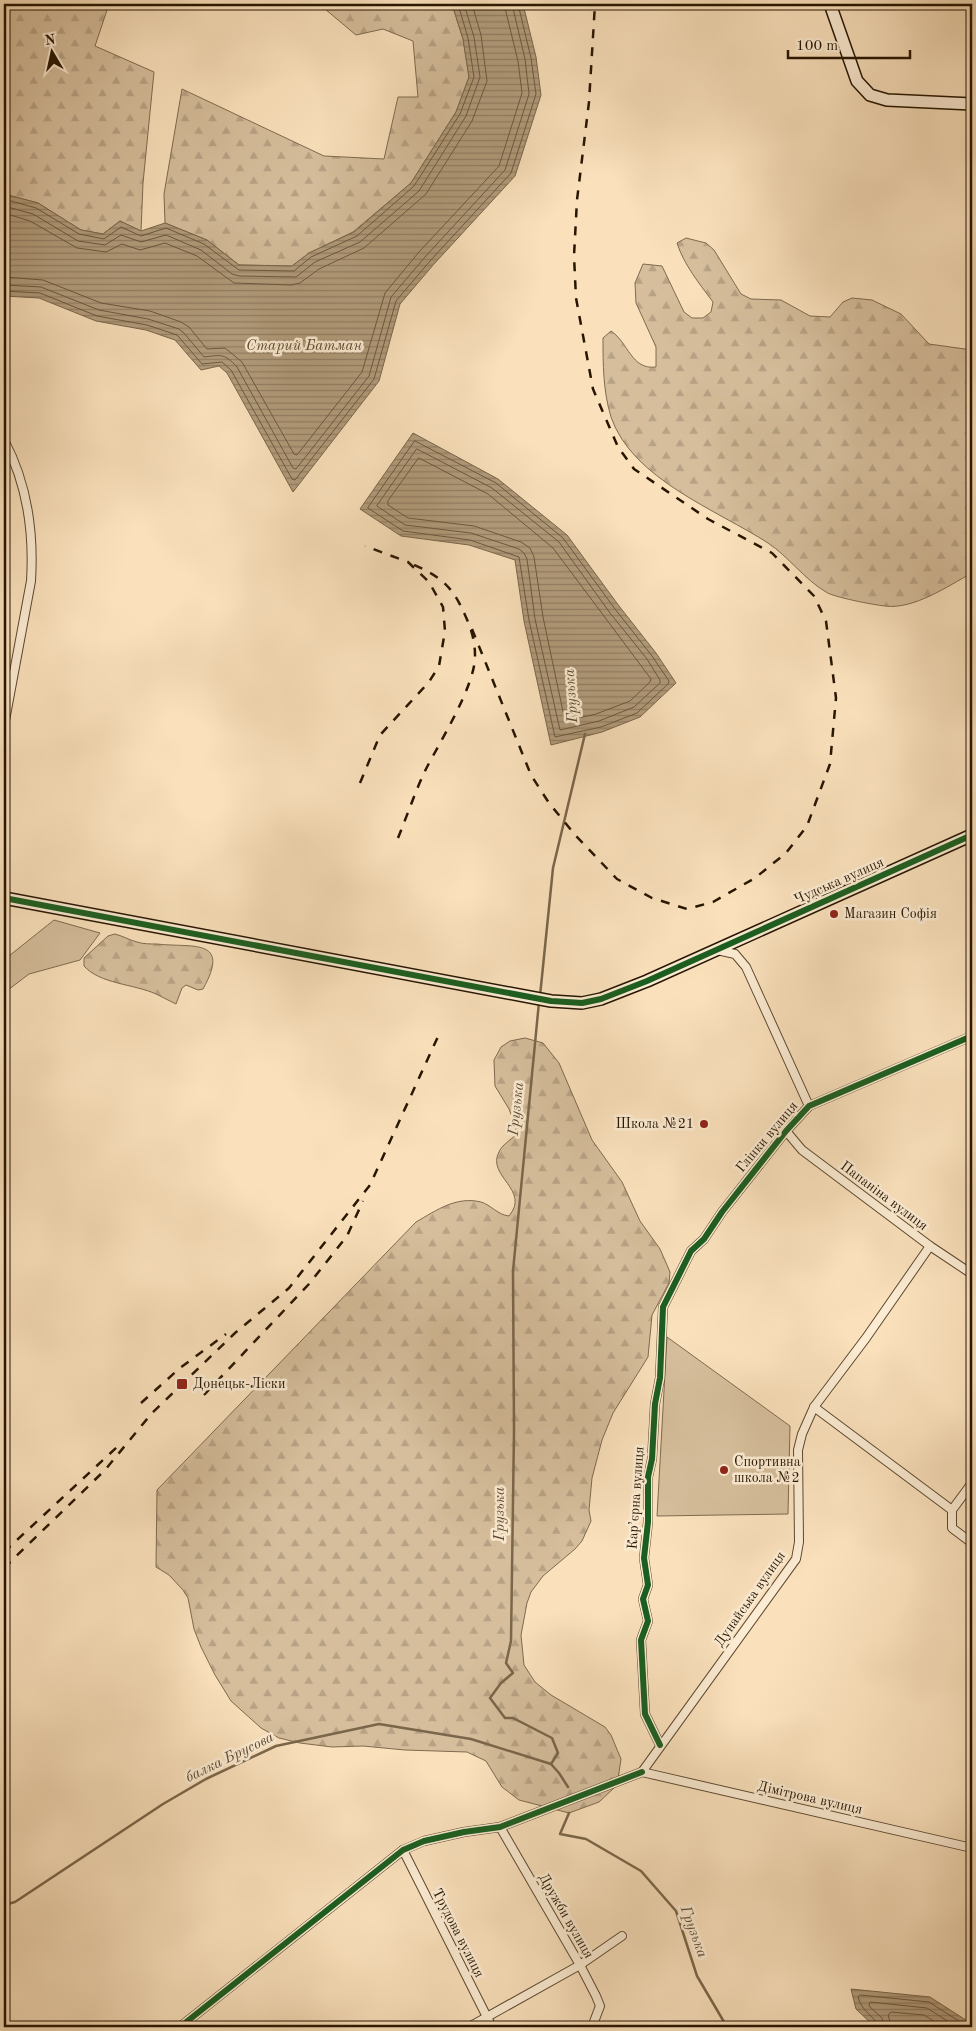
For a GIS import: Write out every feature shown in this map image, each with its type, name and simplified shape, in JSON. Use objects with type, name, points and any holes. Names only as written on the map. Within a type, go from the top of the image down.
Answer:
[{"type":"street","points":[[830,4],[857,81],[870,95],[887,100],[972,104]]},
{"type":"street","points":[[4,440],[22,483],[32,538],[31,581],[4,726]]},
{"type":"street","name":"Чудська вулиця","points":[[4,898],[551,1001],[582,1003],[601,999],[716,950],[972,835]]},
{"type":"street","points":[[716,950],[735,954],[746,967],[809,1106]]},
{"type":"street","name":"Глінки вулиця","points":[[663,1307],[691,1251],[704,1238],[722,1212],[786,1131],[809,1106],[972,1036]]},
{"type":"street","name":"Папаніна вулиця","points":[[786,1131],[802,1150],[930,1246],[972,1274]]},
{"type":"street","name":"Дунайська вулиця","points":[[642,1772],[796,1558],[799,1542],[798,1450],[802,1434],[814,1407],[866,1338],[930,1246]]},
{"type":"street","name":"Кар’єрна вулиця","points":[[660,1745],[645,1714],[640,1640],[648,1621],[643,1599],[648,1585],[644,1558],[648,1522],[648,1477],[652,1459],[655,1404],[660,1378],[663,1307]]},
{"type":"street","points":[[814,1407],[952,1510]]},
{"type":"street","points":[[972,1483],[952,1510],[952,1528],[972,1544]]},
{"type":"street","points":[[180,2027],[349,1895],[403,1850],[424,1841],[464,1832],[500,1827],[642,1772]]},
{"type":"street","name":"Дімітрова вулиця","points":[[642,1772],[972,1848]]},
{"type":"street","name":"Дружби вулиця","points":[[500,1827],[580,1965],[600,2006],[594,2024]]},
{"type":"street","name":"Трудова вулиця","points":[[403,1850],[492,2027]]},
{"type":"street","points":[[469,2027],[580,1965],[622,1936]]},
{"type":"green space","points":[[4,4],[109,4],[95,46],[154,72],[143,183],[141,231],[120,221],[103,234],[81,230],[38,203],[4,194]]},
{"type":"green space","points":[[332,4],[452,4],[463,39],[469,77],[456,112],[411,183],[353,232],[309,253],[292,266],[239,265],[207,240],[165,223],[164,194],[182,89],[324,156],[384,159],[398,97],[418,97],[413,41],[383,29],[356,35],[325,9]]},
{"type":"green space","points":[[686,238],[706,243],[714,250],[741,294],[751,299],[781,300],[810,316],[830,317],[843,302],[852,298],[872,300],[901,314],[929,344],[972,350],[972,573],[919,601],[896,606],[872,604],[830,594],[818,587],[768,543],[678,491],[637,458],[622,439],[608,407],[603,368],[603,338],[611,331],[641,364],[648,367],[656,367],[656,347],[636,303],[635,283],[643,264],[662,266],[684,312],[692,318],[703,318],[711,312],[713,302],[697,281],[677,243]]},
{"type":"green space","points":[[54,920],[100,933],[80,960],[29,974],[4,993],[4,960]]},
{"type":"green space","points":[[115,934],[142,943],[204,948],[210,953],[213,961],[211,972],[203,989],[198,990],[186,985],[182,988],[176,1004],[159,995],[99,977],[91,972],[84,966],[84,958],[108,936]]},
{"type":"green space","points":[[525,1038],[543,1043],[559,1063],[592,1140],[622,1182],[640,1221],[660,1249],[670,1272],[669,1283],[652,1315],[648,1357],[613,1413],[602,1440],[592,1478],[589,1510],[591,1521],[582,1541],[543,1576],[531,1592],[521,1635],[524,1665],[535,1682],[551,1695],[605,1727],[611,1735],[621,1759],[618,1779],[614,1788],[599,1802],[569,1813],[519,1800],[502,1787],[486,1761],[467,1752],[405,1750],[363,1746],[332,1747],[279,1738],[261,1728],[231,1701],[201,1647],[194,1629],[188,1598],[169,1575],[156,1567],[157,1490],[416,1222],[447,1205],[463,1201],[481,1202],[501,1214],[509,1216],[514,1207],[515,1198],[498,1168],[497,1161],[502,1147],[516,1135],[515,1125],[509,1109],[495,1086],[494,1060],[501,1047],[510,1041]]},
{"type":"green space","name":"Спортивна школа №2","points":[[667,1337],[790,1426],[788,1514],[657,1516]]},
{"type":"water","name":"Старий Батман","points":[[452,4],[523,4],[536,57],[541,95],[515,176],[400,304],[379,381],[293,492],[227,373],[219,366],[201,370],[175,340],[146,330],[96,321],[39,298],[4,296],[4,194],[38,203],[81,230],[103,234],[120,221],[141,231],[165,223],[207,240],[239,265],[292,266],[309,253],[354,232],[411,183],[456,112],[469,77],[463,39]]},
{"type":"water","points":[[413,433],[498,479],[567,535],[656,653],[676,683],[640,717],[602,732],[551,745],[524,621],[515,560],[469,545],[401,536],[360,509]]},
{"type":"water","points":[[851,1989],[930,1997],[972,2024],[972,2027],[875,2027],[856,2009]]},
{"type":"waterway","name":"Грузька","points":[[540,996],[553,868],[585,734]]},
{"type":"waterway","name":"Грузька","points":[[539,1002],[513,1271],[514,1431],[511,1641],[506,1663],[513,1673],[501,1683],[490,1698],[505,1718],[513,1718],[552,1738],[558,1753],[551,1764],[568,1787]]},
{"type":"waterway","name":"балка Брусова","points":[[4,1905],[15,1902],[163,1804],[206,1779],[276,1746],[379,1724],[471,1739],[551,1764]]},
{"type":"waterway","name":"Грузька","points":[[569,1813],[560,1834],[586,1839],[641,1871],[676,1911],[697,1976],[727,2027]]},
{"type":"railway","points":[[472,629],[531,775],[549,803],[576,836],[617,879],[652,898],[687,909],[713,902],[755,878],[786,853],[807,826],[830,764],[836,698],[826,621],[814,596],[772,553],[708,519],[634,469],[618,447],[593,389],[576,298],[574,256],[577,200],[589,102],[595,4]]},
{"type":"railway","points":[[360,783],[380,735],[429,682],[439,666],[445,631],[443,607],[429,582],[408,562],[365,546]]},
{"type":"railway","points":[[398,838],[425,771],[470,682],[475,655],[471,630],[455,595],[436,576],[408,562]]},
{"type":"railway","points":[[4,1568],[105,1470],[152,1413],[235,1333],[289,1288],[370,1185],[441,1030]]},
{"type":"railway","points":[[204,1395],[309,1284],[347,1236],[363,1201]]},
{"type":"railway","points":[[141,1403],[180,1368],[226,1334]]},
{"type":"railway","points":[[4,1552],[117,1447]]},
{"type":"cycle path","points":[[4,898],[551,1001],[582,1003],[601,999],[647,981],[972,835]]},
{"type":"cycle path","points":[[660,1745],[645,1714],[641,1640],[648,1621],[643,1599],[648,1585],[644,1558],[648,1522],[648,1477],[652,1459],[655,1404],[660,1378],[663,1307],[691,1251],[704,1239],[722,1212],[786,1131],[809,1106],[972,1036]]},
{"type":"cycle path","points":[[180,2027],[403,1850],[424,1841],[464,1832],[500,1827],[642,1772]]},
{"type":"place","name":"Магазин Софія","points":[[834,914]]},
{"type":"place","name":"Школа №21","points":[[704,1124]]},
{"type":"place","name":"Донецьк-Ліски","points":[[182,1384]]},
{"type":"place","name":"Спортивна школа №2","points":[[724,1470]]}]
